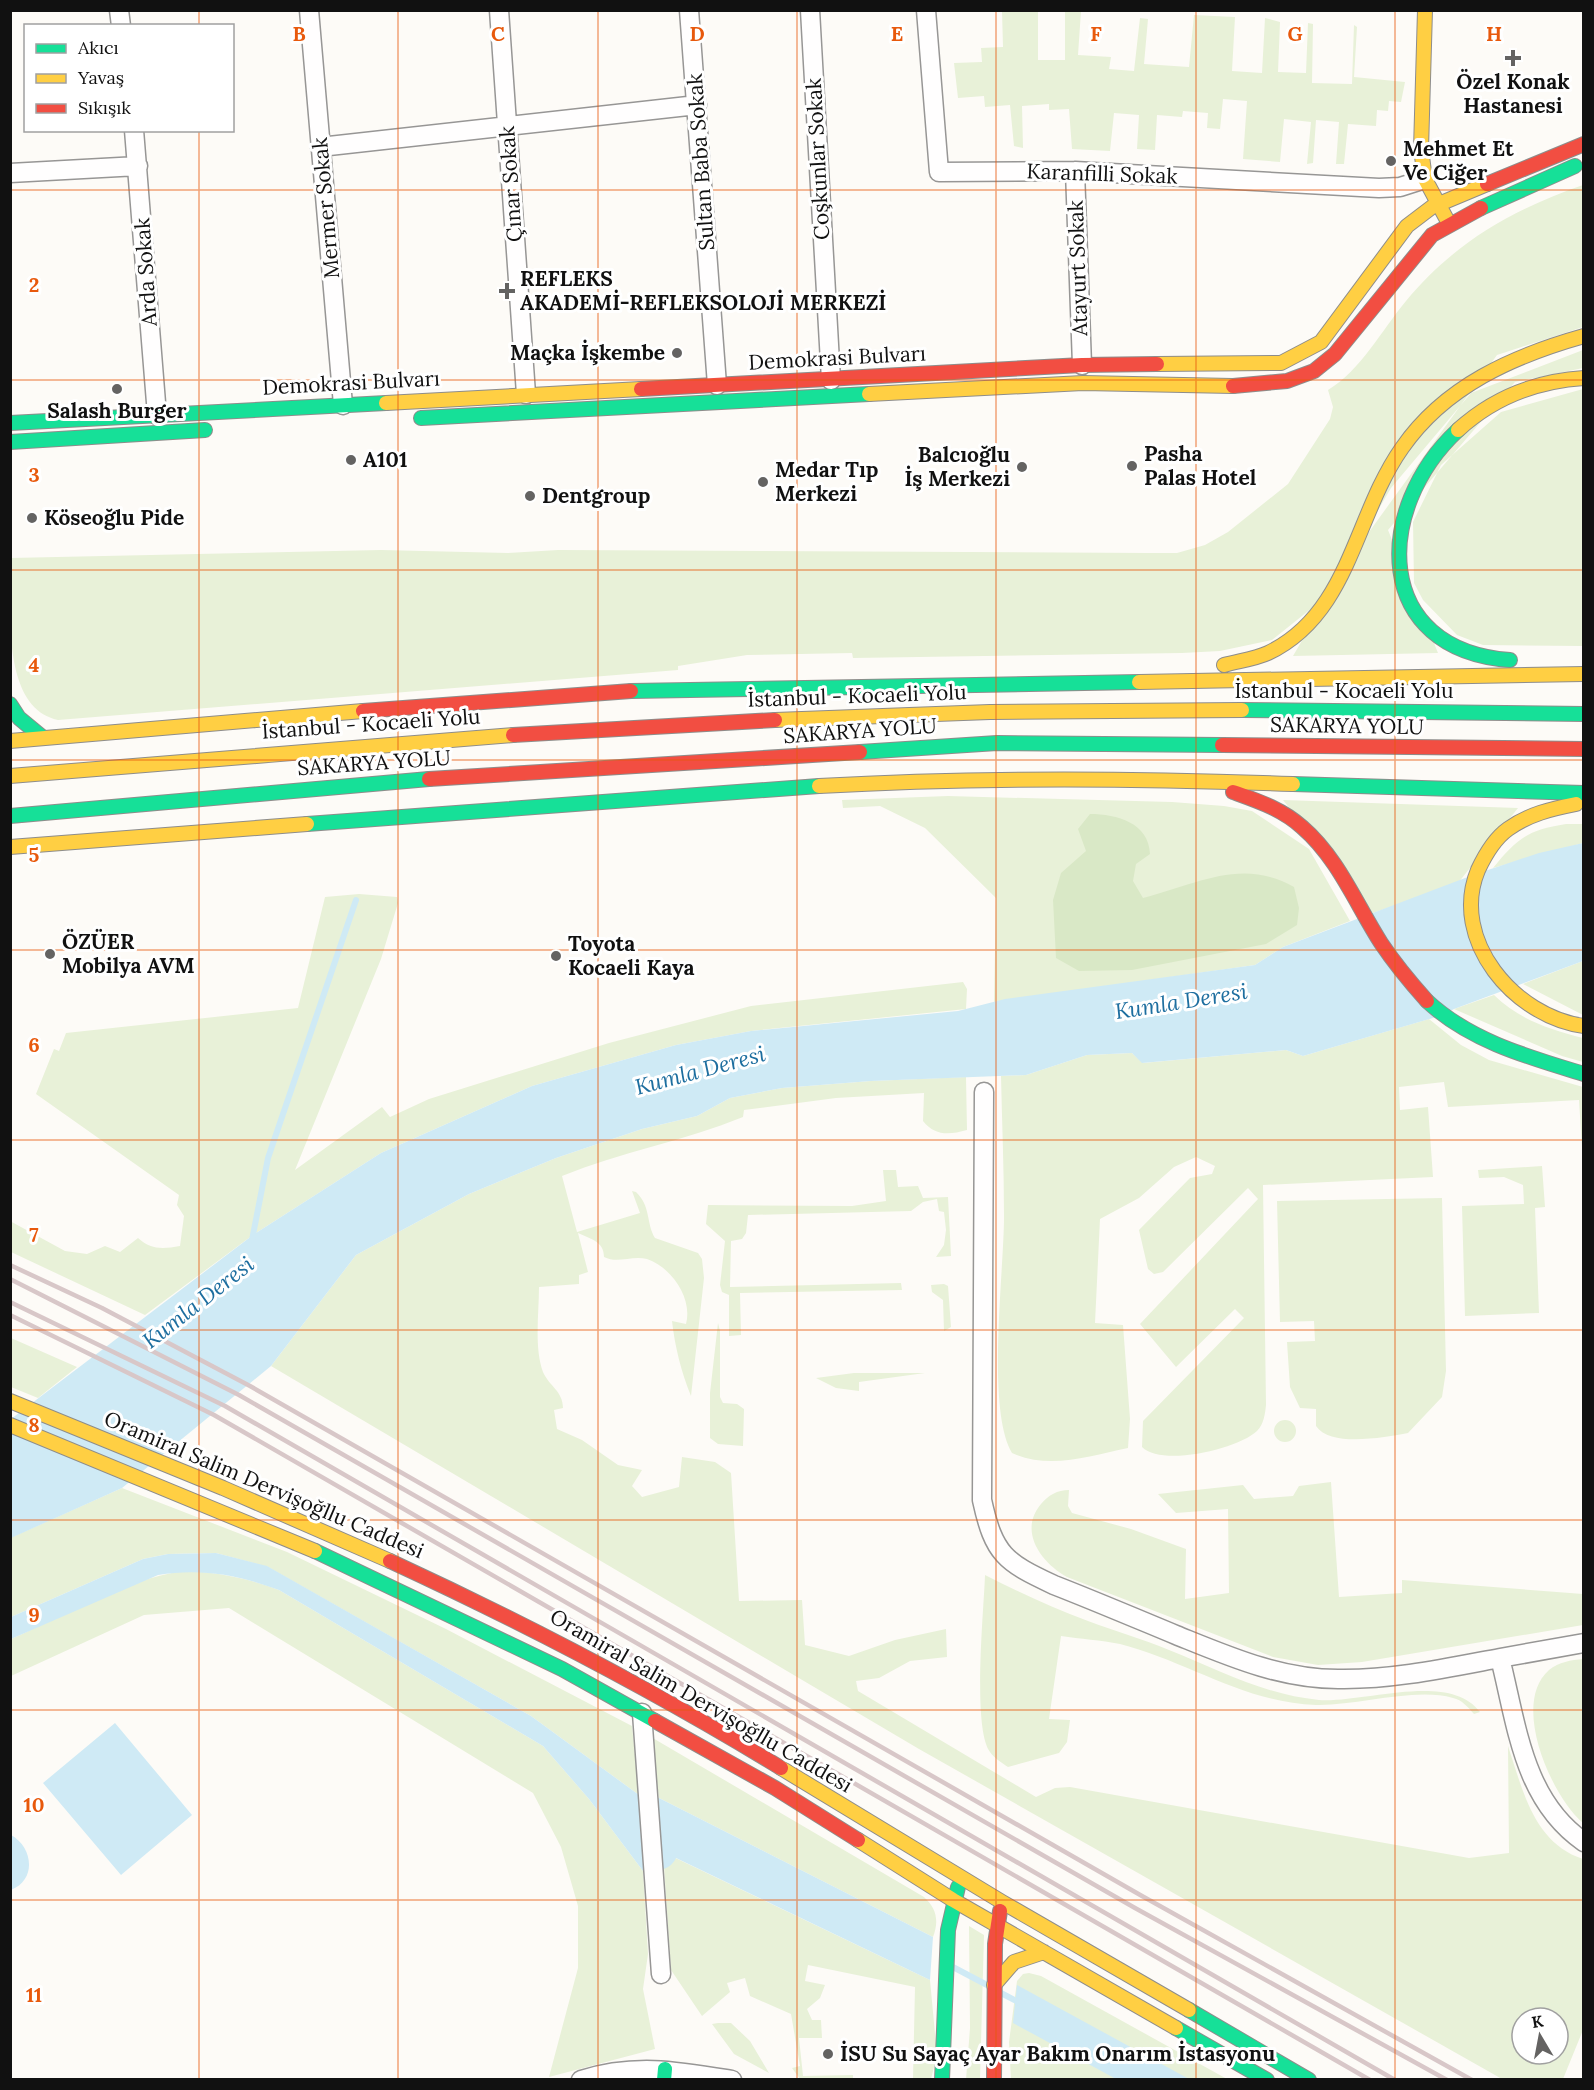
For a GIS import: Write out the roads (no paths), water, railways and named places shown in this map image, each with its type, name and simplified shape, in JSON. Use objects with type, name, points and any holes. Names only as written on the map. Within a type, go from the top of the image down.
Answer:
[{"type":"main road","points":[[1425,10],[1420,133],[1430,189],[1449,224]]},
{"type":"main road","name":"Demokrasi Bulvarı","points":[[831,388],[1082,365],[1265,365],[1295,358],[1321,342],[1407,226],[1439,204],[1584,144]]},
{"type":"main road","name":"Demokrasi Bulvarı","points":[[401,419],[526,413],[717,394],[831,388],[1083,383],[1269,385],[1314,371],[1335,354],[1424,244],[1449,224],[1496,200],[1584,163]]},
{"type":"main road","points":[[1430,189],[1477,188]]},
{"type":"main road","points":[[1407,226],[1430,189]]},
{"type":"main road","points":[[1118,680],[1236,664],[1261,658],[1306,632],[1326,607],[1391,465],[1427,417],[1461,387],[1483,373],[1536,350],[1584,336]]},
{"type":"main road","points":[[1082,365],[1083,383]]},
{"type":"main road","points":[[1584,378],[1522,390],[1505,397],[1466,423],[1448,439],[1423,472],[1405,511],[1398,543],[1405,595],[1427,626],[1444,640],[1466,653],[1584,669]]},
{"type":"main road","name":"Demokrasi Bulvarı","points":[[10,442],[157,424],[343,413],[526,394],[717,394]]},
{"type":"main road","points":[[526,394],[526,413]]},
{"type":"main road","name":"Demokrasi Bulvarı","points":[[10,423],[157,424],[216,429]]},
{"type":"main road","points":[[10,741],[296,718],[442,703],[612,692],[1118,680],[1584,674]]},
{"type":"main road","points":[[660,705],[850,686]]},
{"type":"main road","points":[[10,704],[19,718],[42,737]]},
{"type":"main road","name":"İstanbul - Kocaeli Yolu","points":[[10,776],[349,746],[737,721],[991,712],[1584,714]]},
{"type":"main road","points":[[349,746],[543,719]]},
{"type":"main road","name":"SAKARYA YOLU","points":[[10,816],[383,782],[998,743],[1584,749]]},
{"type":"main road","points":[[1185,780],[1247,795],[1277,807],[1301,824],[1326,851],[1404,978],[1443,1015],[1468,1032],[1497,1047],[1584,1074]]},
{"type":"main road","points":[[10,847],[684,794],[887,782],[1185,780],[1584,793]]},
{"type":"main road","points":[[383,782],[522,788]]},
{"type":"main road","points":[[568,790],[684,794]]},
{"type":"main road","points":[[1584,804],[1550,806],[1522,818],[1502,833],[1486,852],[1473,875],[1472,926],[1479,949],[1509,990],[1540,1013],[1568,1025],[1584,1026]]},
{"type":"main road","name":"Oramiral Salim Dervişoğllu Caddesi","points":[[10,1401],[155,1458],[350,1542],[573,1650],[794,1775],[962,1878],[1310,2079]]},
{"type":"main road","name":"Oramiral Salim Dervişoğllu Caddesi","points":[[10,1425],[142,1478],[375,1577],[552,1664],[642,1721],[776,1788],[953,1900],[1267,2079]]},
{"type":"main road","points":[[942,2079],[948,1989],[948,1946],[953,1900],[962,1878]]},
{"type":"main road","points":[[994,2079],[997,1925],[1003,1902]]},
{"type":"main road","points":[[996,1977],[1022,1955],[1044,1952]]},
{"type":"street","name":"Mermer Sokak","points":[[309,10],[343,413]]},
{"type":"street","name":"Çınar Sokak","points":[[499,10],[526,394]]},
{"type":"street","name":"Sultan Baba Sokak","points":[[689,10],[698,105],[717,394]]},
{"type":"street","name":"Coşkunlar Sokak","points":[[810,10],[831,388]]},
{"type":"street","name":"Karanfilli Sokak","points":[[926,10],[939,172],[1075,171],[1430,189]]},
{"type":"street","points":[[321,147],[698,105]]},
{"type":"street","name":"Arda Sokak","points":[[134,132],[157,424]]},
{"type":"street","points":[[10,173],[138,166]]},
{"type":"street","name":"Atayurt Sokak","points":[[1075,171],[1082,365]]},
{"type":"street","points":[[984,1092],[982,1500],[993,1541],[1004,1556],[1028,1573],[1054,1585],[1232,1658],[1283,1673],[1318,1678],[1361,1679],[1433,1670],[1584,1643]]},
{"type":"street","points":[[1500,1658],[1533,1782],[1545,1807],[1584,1842]]},
{"type":"street","points":[[642,1721],[661,1974]]},
{"type":"street","points":[[581,2079],[632,2069],[732,2079]]},
{"type":"water","name":"Kumla Deresi","points":[[1583,843],[1583,961],[1443,1015],[1303,1056],[1286,1050],[1142,1063],[1132,1053],[1087,1055],[1026,1075],[871,1081],[782,1088],[730,1098],[697,1116],[642,1129],[556,1158],[469,1194],[356,1255],[271,1366],[122,1488],[11,1538],[11,1419],[253,1235],[381,1153],[532,1086],[676,1045],[751,1031],[958,1011],[1005,999],[1255,965],[1283,947],[1473,875],[1539,853]]},
{"type":"water","points":[[216,1553],[267,1566],[531,1716],[639,1795],[659,1798],[933,1937],[930,1980],[676,1858],[666,1868],[643,1871],[589,1799],[543,1746],[279,1590],[220,1574],[189,1572],[158,1575],[11,1639],[11,1617],[143,1559],[168,1554]]},
{"type":"water","points":[[115,1723],[192,1815],[121,1875],[43,1783]]},
{"type":"water","points":[[11,1835],[24,1847],[29,1863],[25,1879],[11,1890]]},
{"type":"water","points":[[1017,1985],[1189,2079],[1116,2079],[1013,2023]]},
{"type":"waterway","points":[[252,1240],[268,1158],[356,900]]},
{"type":"waterway","points":[[951,1966],[987,1985]]},
{"type":"waterway","points":[[1001,1993],[1022,2004]]},
{"type":"railway","points":[[10,1265],[102,1308],[250,1386],[1142,1896],[1472,2080]]},
{"type":"railway","points":[[10,1279],[239,1395],[1135,1908],[1447,2080]]},
{"type":"railway","points":[[10,1302],[225,1406],[1395,2080]]},
{"type":"railway","points":[[10,1315],[214,1415],[1370,2080]]},
{"type":"place","name":"Özel Konak Hastanesi","points":[[1513,58]]},
{"type":"place","name":"Mehmet Et Ve Ciğer","points":[[1391,161]]},
{"type":"place","name":"REFLEKS AKADEMİ-REFLEKSOLOJİ MERKEZİ","points":[[507,291]]},
{"type":"place","name":"Maçka İşkembe","points":[[677,353]]},
{"type":"place","name":"Salash Burger","points":[[117,389]]},
{"type":"place","name":"A101","points":[[351,460]]},
{"type":"place","name":"Pasha Palas Hotel","points":[[1132,466]]},
{"type":"place","name":"Balcıoğlu İş Merkezi","points":[[1022,467]]},
{"type":"place","name":"Medar Tıp Merkezi","points":[[763,482]]},
{"type":"place","name":"Dentgroup","points":[[530,496]]},
{"type":"place","name":"Köseoğlu Pide","points":[[32,518]]},
{"type":"place","name":"ÖZÜER Mobilya AVM","points":[[50,954]]},
{"type":"place","name":"Toyota Kocaeli Kaya","points":[[556,956]]},
{"type":"place","name":"İSU Su Sayaç Ayar Bakım Onarım İstasyonu","points":[[828,2054]]}]
